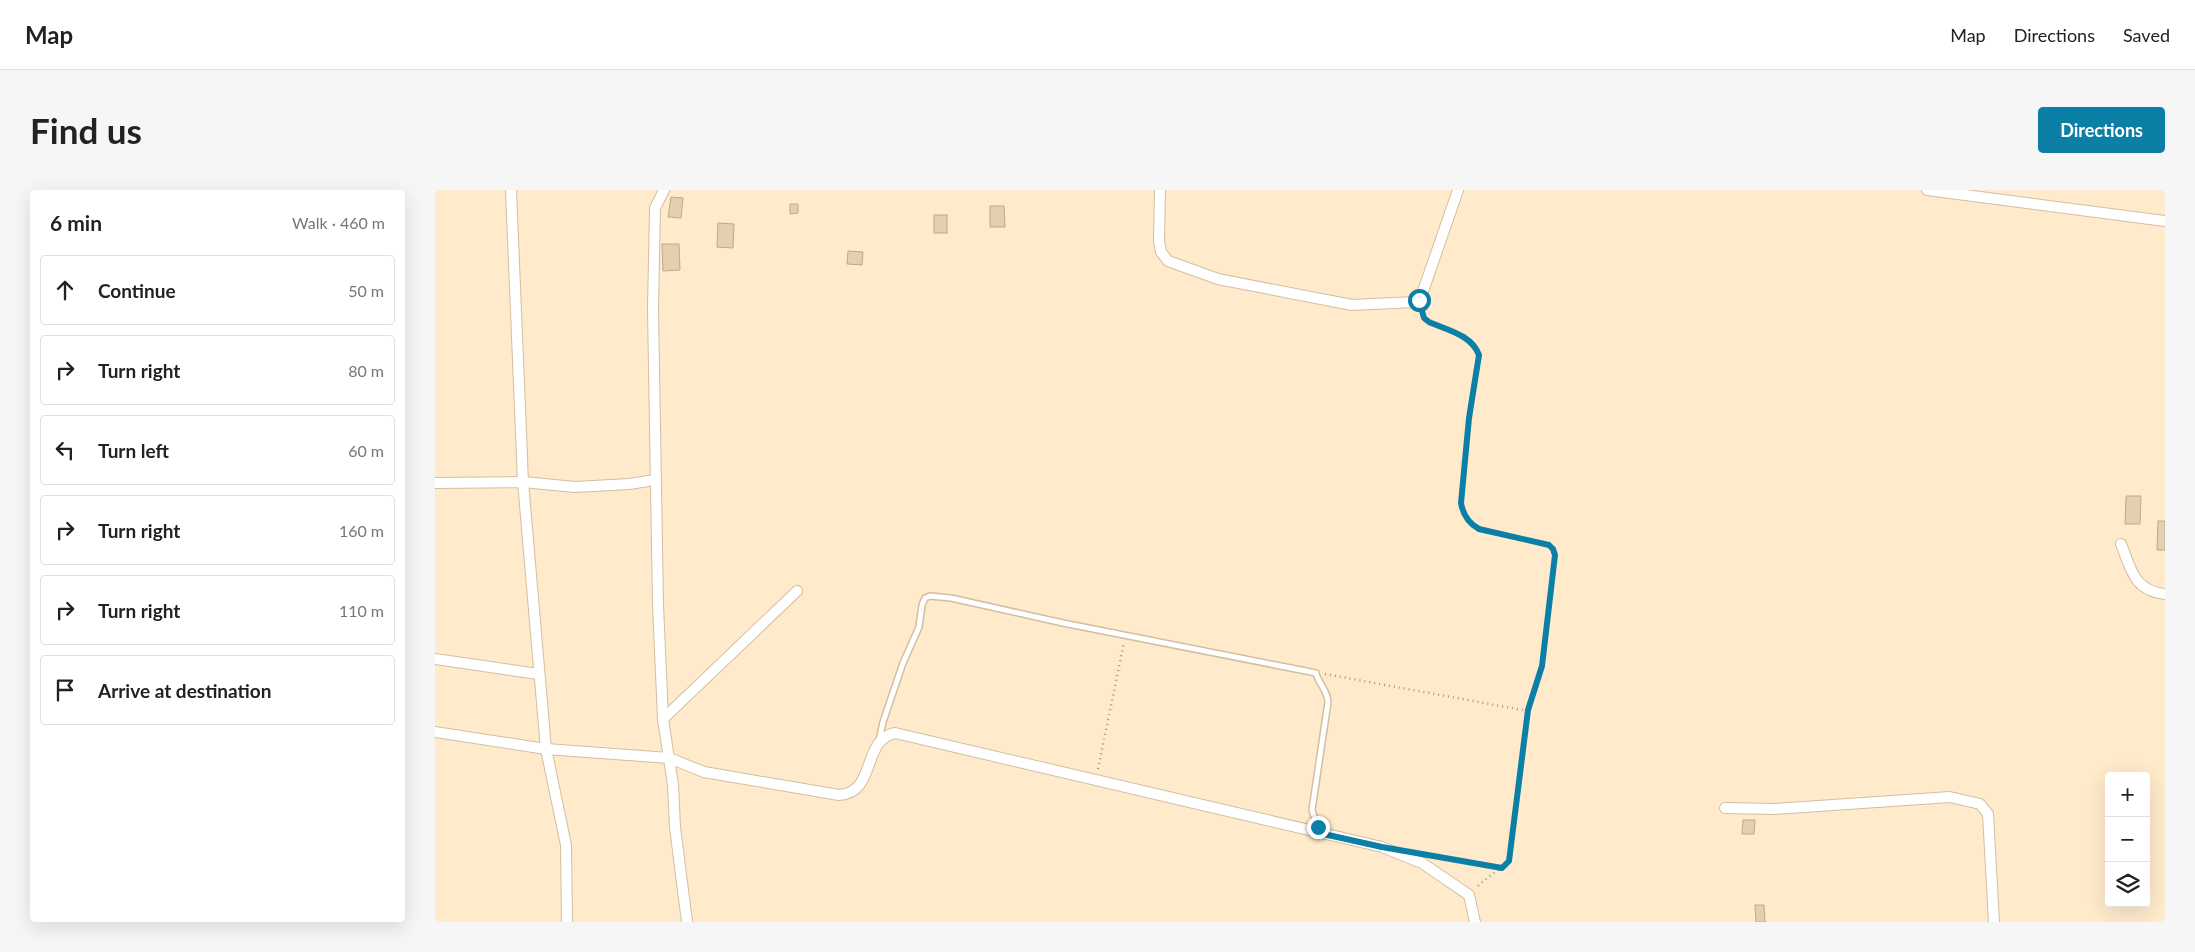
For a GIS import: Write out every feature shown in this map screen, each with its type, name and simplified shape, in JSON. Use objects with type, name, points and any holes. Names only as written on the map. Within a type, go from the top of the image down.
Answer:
[{"type":"street","points":[[511,190],[523,482],[538,674],[546,749],[566,846],[567,922]]},
{"type":"street","points":[[664,190],[655,208],[653,309],[655,480],[663,719],[687,922]]},
{"type":"street","points":[[1160,190],[1159,241],[1161,252],[1168,261],[1218,279],[1352,305],[1415,302],[1419,300],[1458,190]]},
{"type":"street","points":[[1927,190],[1964,192],[2165,221]]},
{"type":"street","points":[[435,483],[523,482],[575,487],[629,484],[655,480]]},
{"type":"street","points":[[2121,544],[2135,578],[2145,589],[2165,594]]},
{"type":"street","points":[[663,719],[797,591]]},
{"type":"street","points":[[435,658],[538,674]]},
{"type":"street","points":[[435,732],[546,749],[669,758],[704,772],[823,793],[849,794],[857,790],[879,742],[889,734],[895,733],[1382,847],[1414,860],[1469,895],[1475,922]]},
{"type":"street","points":[[1725,808],[1773,809],[1950,797],[1980,804],[1988,814],[1994,922]]},
{"type":"lane","points":[[879,742],[883,722],[900,672],[919,627],[922,605],[925,598],[930,596],[951,598],[1125,636],[1316,673],[1326,689],[1328,702],[1312,810],[1319,833]]},
{"type":"path","points":[[1419,300],[1424,318],[1467,339],[1475,346],[1479,355],[1469,418],[1461,503],[1463,513],[1472,525],[1479,529],[1549,545],[1555,555],[1542,666],[1528,710],[1509,861],[1502,868],[1483,879],[1469,895]]},
{"type":"path","points":[[1096,780],[1125,636]]},
{"type":"path","points":[[1316,673],[1528,710]]},
{"type":"path","points":[[1428,855],[1502,868]]},
{"type":"building","points":[[671,197],[683,198],[681,218],[668,217]]},
{"type":"building","points":[[790,204],[798,204],[798,213],[790,214]]},
{"type":"building","points":[[990,206],[1004,206],[1005,227],[990,227]]},
{"type":"building","points":[[934,215],[947,215],[947,233],[934,233]]},
{"type":"building","points":[[718,223],[734,224],[733,248],[717,247]]},
{"type":"building","points":[[662,244],[679,244],[680,270],[663,271]]},
{"type":"building","points":[[848,251],[863,252],[862,265],[847,264]]},
{"type":"building","points":[[2126,496],[2141,496],[2140,524],[2125,524]]},
{"type":"building","points":[[2158,521],[2165,521],[2165,550],[2157,550]]},
{"type":"building","points":[[1743,820],[1755,820],[1754,834],[1742,834]]},
{"type":"building","points":[[1755,905],[1764,905],[1765,922],[1756,922]]},
{"type":"route","points":[[1318,827],[1319,833],[1382,847],[1502,868],[1509,861],[1528,710],[1542,666],[1555,555],[1549,545],[1479,529],[1472,525],[1463,513],[1461,503],[1469,418],[1479,355],[1475,346],[1467,339],[1424,318],[1419,300]]}]
